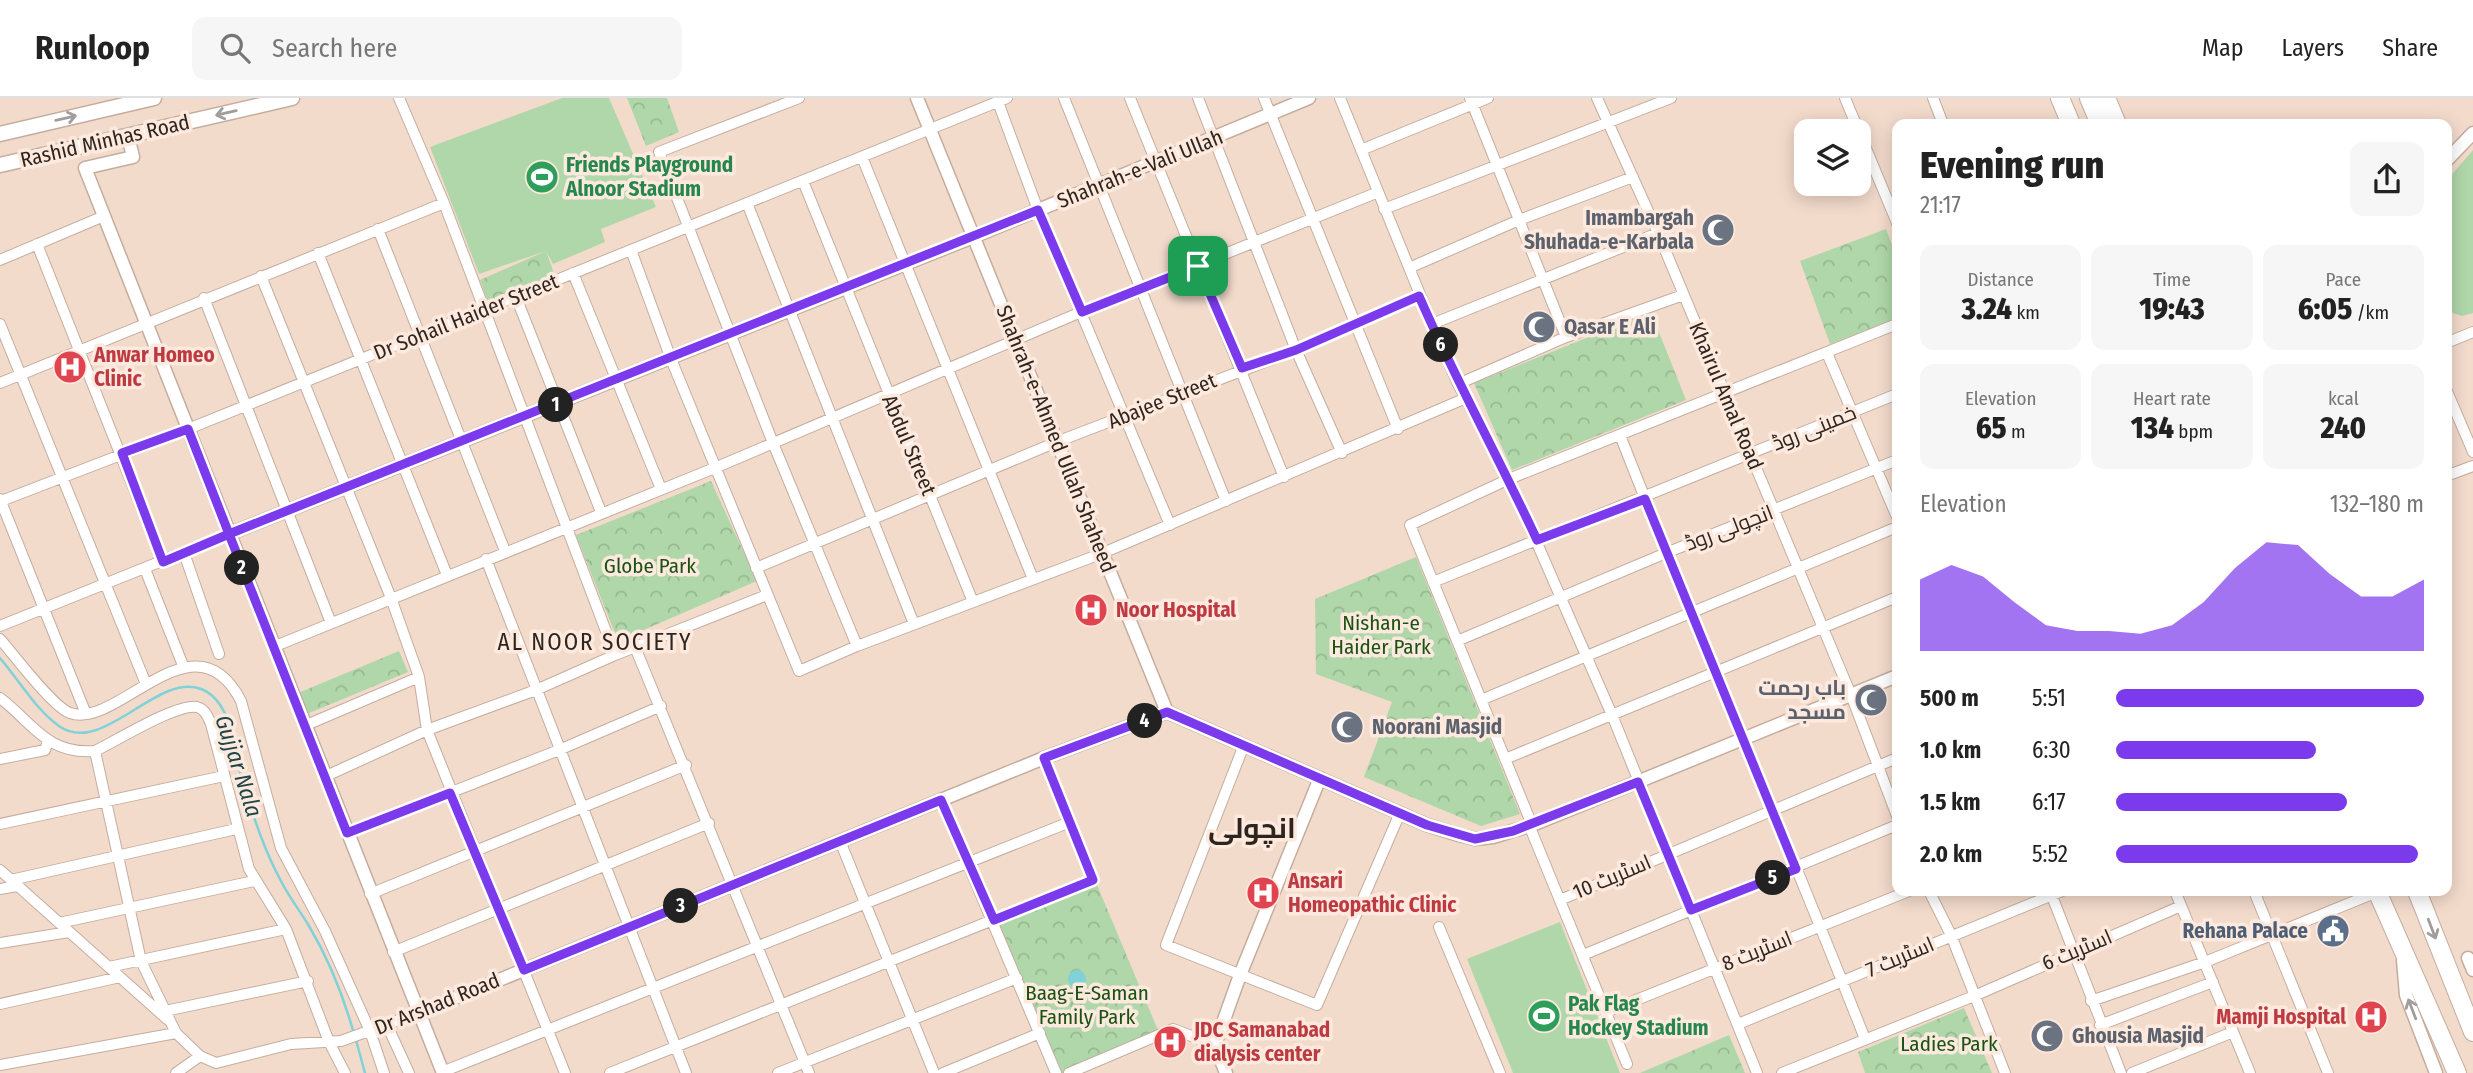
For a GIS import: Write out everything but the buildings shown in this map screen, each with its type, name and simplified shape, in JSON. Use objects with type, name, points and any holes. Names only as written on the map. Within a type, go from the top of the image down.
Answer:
[{"type":"highway","points":[[2060,98],[2069,119]]},
{"type":"highway","points":[[2089,98],[2098,119]]},
{"type":"highway","points":[[2106,98],[2116,119]]},
{"type":"highway","points":[[2115,98],[2117,119]]},
{"type":"highway","points":[[2379,896],[2457,1073]]},
{"type":"highway","points":[[2419,896],[2473,1032]]},
{"type":"main road","name":"Rashid Minhas Road","points":[[0,134],[154,98]]},
{"type":"main road","name":"Rashid Minhas Road","points":[[0,165],[292,98]]},
{"type":"street","points":[[399,98],[444,203],[527,417],[615,655]]},
{"type":"street","points":[[799,98],[659,152],[691,226],[773,443],[858,646]]},
{"type":"street","name":"Shahrah-e-Ahmed Ullah Shaheed","points":[[917,98],[1167,712]]},
{"type":"street","points":[[1064,98],[1097,186],[1226,502]]},
{"type":"street","points":[[1130,98],[1242,368],[1284,477]]},
{"type":"street","points":[[1198,98],[1296,350],[1342,453]]},
{"type":"street","points":[[1264,98],[1398,429]]},
{"type":"street","name":"Shahrah-e-Vali Ullah","points":[[229,534],[617,381],[1309,98]]},
{"type":"street","points":[[1340,98],[1419,296],[1458,384],[1509,479],[1612,715],[1757,1073]]},
{"type":"street","points":[[1361,150],[1471,101],[1488,98]]},
{"type":"street","name":"Khairul Amal Road","points":[[1597,98],[1658,233],[1726,395],[1851,695],[1892,804]]},
{"type":"street","points":[[1384,209],[1671,98]]},
{"type":"street","points":[[1845,98],[1892,211]]},
{"type":"street","points":[[1933,98],[1941,119]]},
{"type":"street","points":[[1003,100],[1038,210],[1170,525]]},
{"type":"street","name":"Dr Sohail Haider Street","points":[[0,500],[188,429],[1003,100]]},
{"type":"street","points":[[1471,101],[1566,337]]},
{"type":"street","points":[[2452,155],[2473,133]]},
{"type":"street","points":[[128,136],[133,157],[85,168],[442,1073],[1070,822]]},
{"type":"street","points":[[862,157],[1033,579]]},
{"type":"street","points":[[1409,268],[1519,220],[1633,177]]},
{"type":"street","name":"Abdul Street","points":[[803,181],[973,601]]},
{"type":"street","points":[[273,647],[568,525],[718,467],[1082,312],[1376,193]]},
{"type":"street","points":[[0,383],[78,348],[444,203]]},
{"type":"street","points":[[747,203],[830,419],[874,518],[914,624]]},
{"type":"street","points":[[0,260],[104,216]]},
{"type":"street","points":[[378,229],[505,551]]},
{"type":"street","points":[[1432,324],[1658,233]]},
{"type":"street","points":[[37,244],[163,562]]},
{"type":"street","points":[[631,250],[671,359],[718,467],[799,671],[973,601],[1103,553],[1466,398]]},
{"type":"street","points":[[318,253],[447,575]]},
{"type":"street","points":[[573,273],[661,488]]},
{"type":"street","points":[[261,276],[391,598],[419,677],[427,730],[450,793],[500,909],[565,1073]]},
{"type":"street","points":[[1458,384],[1566,337],[1683,295]]},
{"type":"street","name":"Abajee Street","points":[[756,568],[1242,368],[1296,350],[1419,296]]},
{"type":"street","points":[[516,297],[601,512]]},
{"type":"street","points":[[204,298],[290,511],[331,622]]},
{"type":"street","points":[[0,324],[60,478],[146,684]]},
{"type":"street","points":[[1627,1064],[1410,525],[1509,479],[1726,395],[1892,326]]},
{"type":"street","points":[[2452,341],[2473,332]]},
{"type":"street","points":[[1827,353],[1892,505]]},
{"type":"street","name":"خمینی روڈ","points":[[1433,582],[1645,499],[1892,396]]},
{"type":"street","points":[[2452,403],[2473,452]]},
{"type":"street","points":[[1620,435],[1689,613],[1822,925],[1865,1040]]},
{"type":"street","name":"انچولی روڈ","points":[[1457,641],[1892,462]]},
{"type":"street","points":[[2452,474],[2473,466]]},
{"type":"street","points":[[0,500],[86,714]]},
{"type":"street","points":[[1482,700],[1892,529]]},
{"type":"street","points":[[0,626],[46,610],[104,583],[229,534]]},
{"type":"street","points":[[184,553],[219,653]]},
{"type":"street","points":[[485,559],[627,928],[687,1073]]},
{"type":"street","points":[[145,569],[184,668]]},
{"type":"street","points":[[324,777],[427,730],[536,690],[635,646],[767,595]]},
{"type":"street","points":[[1505,759],[1892,599]]},
{"type":"street","points":[[0,639],[60,708],[69,713],[86,714],[184,668],[214,673],[235,689],[241,701],[281,848],[325,931],[384,1073]]},
{"type":"street","points":[[635,646],[686,765],[809,1073]]},
{"type":"street","points":[[304,726],[419,677]]},
{"type":"street","points":[[1167,712],[1427,825],[1475,839],[1493,837],[1531,825],[1892,678]]},
{"type":"street","points":[[0,698],[48,741],[72,749],[95,751],[175,711],[197,707],[204,711],[211,724],[236,829],[254,881],[286,929],[329,1042],[345,1073]]},
{"type":"street","points":[[347,833],[559,750],[660,706]]},
{"type":"street","name":"Dr Arshad Road","points":[[200,1056],[215,1063],[290,1044],[329,1042],[366,1033],[1044,758],[1167,712]]},
{"type":"street","points":[[0,759],[45,750],[48,741]]},
{"type":"street","points":[[1244,745],[1166,944],[1317,1005],[1400,813]]},
{"type":"street","points":[[95,751],[141,961],[174,1028]]},
{"type":"street","points":[[610,1073],[781,1002],[1093,880],[1044,758]]},
{"type":"street","name":"اسٹریٹ 10","points":[[1560,900],[1892,760]]},
{"type":"street","points":[[370,894],[686,765]]},
{"type":"street","points":[[0,824],[224,776]]},
{"type":"street","points":[[1226,1073],[1215,1045],[1240,975],[1320,778]]},
{"type":"street","points":[[941,800],[994,920],[1056,1073]]},
{"type":"street","points":[[393,952],[709,823]]},
{"type":"street","points":[[1583,955],[1892,827]]},
{"type":"street","points":[[0,889],[14,883],[236,829]]},
{"type":"street","points":[[839,841],[934,1073]]},
{"type":"street","points":[[0,870],[120,977],[200,1056],[176,1073]]},
{"type":"street","points":[[59,923],[254,881]]},
{"type":"street","name":"اسٹریٹ 8","points":[[1606,1012],[1896,896]]},
{"type":"street","points":[[1932,896],[1951,935],[2005,1073]]},
{"type":"street","name":"اسٹریٹ 7","points":[[1738,1024],[2044,896]]},
{"type":"street","points":[[2052,896],[2100,1025],[2121,1073]]},
{"type":"street","points":[[2177,896],[2250,1073]]},
{"type":"street","points":[[2256,896],[2328,1073]]},
{"type":"street","points":[[2091,1001],[2205,962],[2365,896]]},
{"type":"street","name":"اسٹریٹ 6","points":[[1782,1073],[1974,996],[2181,906]]},
{"type":"street","points":[[1439,927],[1500,1073]]},
{"type":"street","points":[[108,967],[286,929]]},
{"type":"street","points":[[0,943],[69,932]]},
{"type":"street","points":[[2401,942],[2406,995],[2436,1073]]},
{"type":"street","points":[[2446,967],[2471,961]]},
{"type":"street","points":[[0,1004],[120,977]]},
{"type":"street","points":[[778,1073],[1017,978]]},
{"type":"street","points":[[165,1011],[308,981]]},
{"type":"street","points":[[2100,1025],[2213,982]]},
{"type":"street","points":[[387,1025],[409,1073]]},
{"type":"street","points":[[0,1065],[174,1028]]},
{"type":"street","points":[[1069,1073],[1173,1029],[1215,1045]]},
{"type":"street","points":[[2132,1073],[2233,1032]]},
{"type":"street","points":[[943,1073],[1040,1033]]},
{"type":"green space","name":"Friends Playground Alnoor Stadium","points":[[562,98],[609,98],[656,207],[601,229],[605,242],[553,264],[546,251],[479,274],[430,147]]},
{"type":"green space","points":[[627,98],[667,98],[679,132],[646,146]]},
{"type":"green space","points":[[2473,150],[2473,313],[2462,316],[2452,313],[2452,174]]},
{"type":"green space","points":[[1886,229],[1892,245],[1892,321],[1830,344],[1800,261]]},
{"type":"green space","points":[[546,251],[555,276],[488,302],[480,280]]},
{"type":"green space","points":[[1651,312],[1686,400],[1512,470],[1474,383]]},
{"type":"green space","name":"Globe Park","points":[[711,481],[757,581],[618,641],[576,535]]},
{"type":"green space","name":"Nishan-e Haider Park","points":[[1416,557],[1520,814],[1481,826],[1364,777],[1392,702],[1316,674],[1315,599]]},
{"type":"green space","points":[[399,651],[408,672],[307,714],[298,693]]},
{"type":"green space","name":"Baag-E-Saman Family Park","points":[[1095,880],[1160,1035],[1069,1073],[1056,1073],[994,920]]},
{"type":"green space","name":"Pak Flag Hockey Stadium","points":[[1560,922],[1620,1073],[1513,1073],[1467,959]]},
{"type":"green space","name":"Ladies Park","points":[[1964,1008],[1992,1073],[1865,1073],[1858,1052]]},
{"type":"green space","points":[[1729,1035],[1745,1073],[1640,1073]]},
{"type":"water","points":[[1073,970],[1081,970],[1086,979],[1084,986],[1073,988],[1068,983],[1068,975]]},
{"type":"waterway","name":"Gujjar Nala","points":[[0,658],[43,712],[59,726],[76,733],[93,731],[166,692],[184,687],[201,689],[212,696],[221,706],[232,732],[244,787],[265,847],[284,887],[323,951],[354,1034]]},
{"type":"waterway","name":"Gujjar Nala","points":[[356,1040],[365,1073]]},
{"type":"place","name":"Friends Playground Alnoor Stadium","points":[[542,177]]},
{"type":"place","name":"Imambargah Shuhada-e-Karbala","points":[[1718,230]]},
{"type":"place","name":"Qasar E Ali","points":[[1539,327]]},
{"type":"place","name":"Anwar Homeo Clinic","points":[[70,367]]},
{"type":"place","name":"Noor Hospital","points":[[1091,610]]},
{"type":"place","name":"باب رحمت مسجد","points":[[1871,700]]},
{"type":"place","name":"Noorani Masjid","points":[[1347,727]]},
{"type":"place","name":"Ansari Homeopathic Clinic","points":[[1263,893]]},
{"type":"place","name":"Rehana Palace","points":[[2333,931]]},
{"type":"place","name":"Pak Flag Hockey Stadium","points":[[1544,1016]]},
{"type":"place","name":"Mamji Hospital","points":[[2371,1017]]},
{"type":"place","name":"Ghousia Masjid","points":[[2047,1036]]},
{"type":"place","name":"JDC Samanabad dialysis center","points":[[1170,1042]]},
{"type":"district","name":"AL NOOR SOCIETY","points":[[595,642]]},
{"type":"district","name":"انچولی","points":[[1252,828]]},
{"type":"route","points":[[1198,266],[1082,312],[1038,210],[405,466],[229,534],[188,429],[122,453],[163,562],[229,534],[347,833],[450,793],[524,970],[941,800],[994,920],[1093,880],[1044,758],[1167,712],[1427,825],[1475,839],[1493,837],[1532,825],[1638,782],[1691,910],[1796,869],[1689,613],[1645,499],[1537,540],[1509,479],[1458,384],[1419,296],[1296,350],[1242,368],[1198,266]]}]
